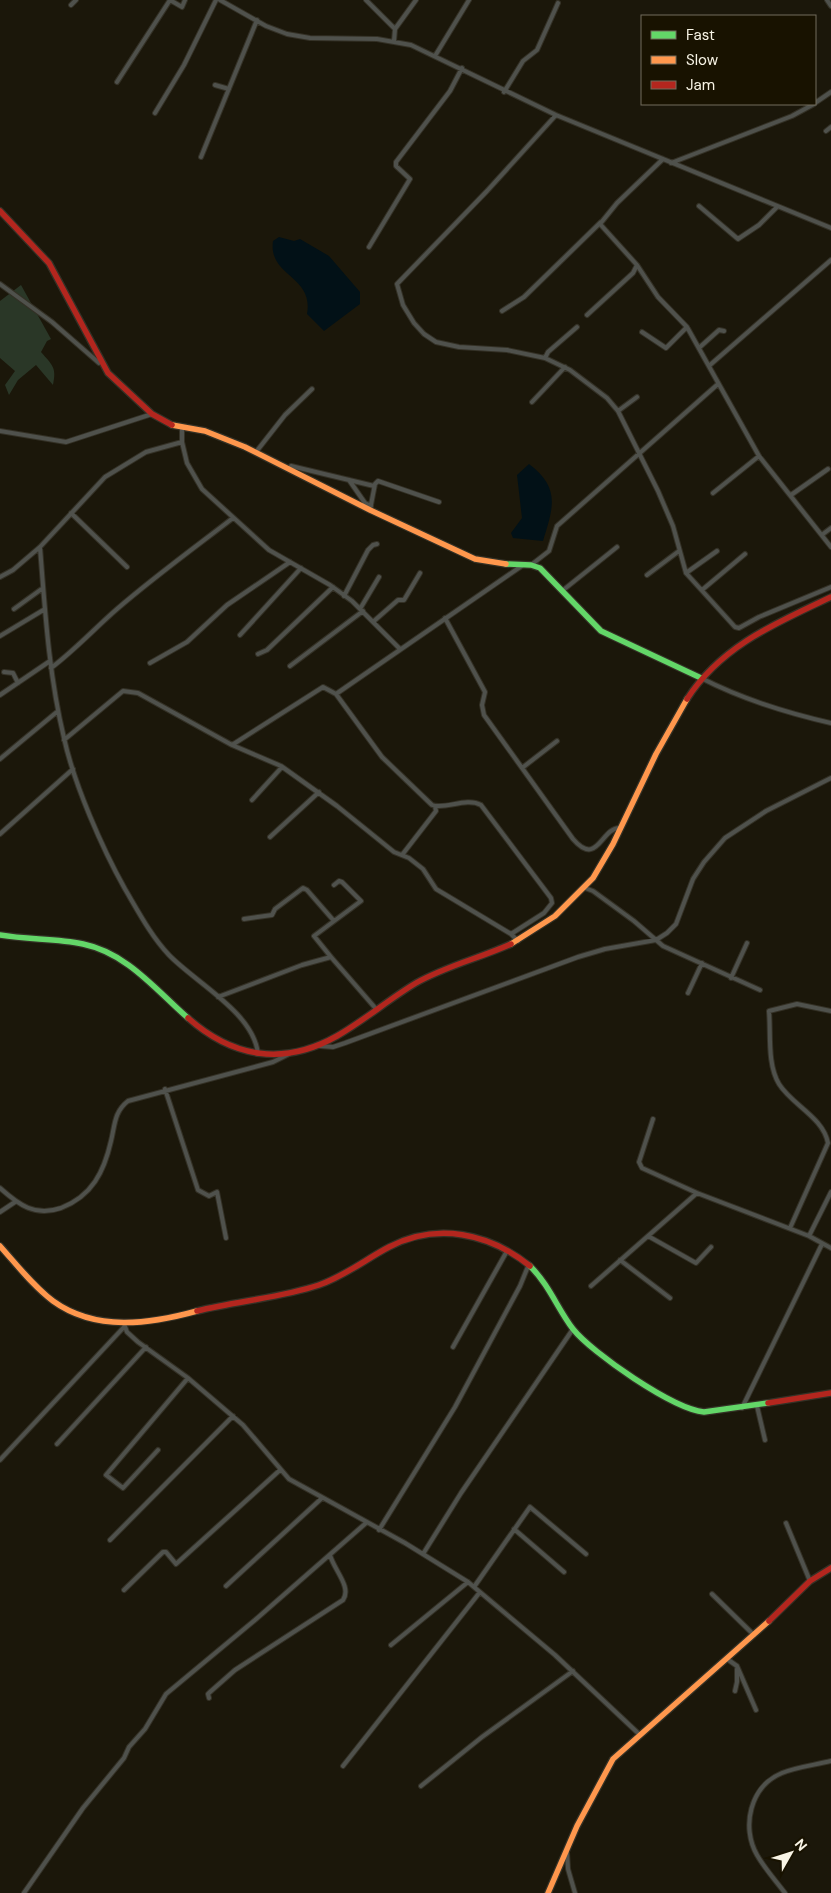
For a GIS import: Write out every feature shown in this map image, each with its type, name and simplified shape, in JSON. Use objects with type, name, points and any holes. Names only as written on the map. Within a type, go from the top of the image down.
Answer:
[{"type":"street","points":[[71,4],[76,0]]},
{"type":"street","points":[[118,82],[170,0],[182,7],[185,0]]},
{"type":"street","points":[[155,113],[184,66],[216,0]]},
{"type":"street","points":[[220,0],[257,20],[297,36],[394,41],[462,68],[504,92],[556,115],[831,228]]},
{"type":"street","points":[[394,41],[395,29],[416,0]]},
{"type":"street","points":[[434,56],[469,0]]},
{"type":"street","points":[[368,1],[395,29]]},
{"type":"street","points":[[504,92],[523,61],[537,50],[558,3]]},
{"type":"street","points":[[201,157],[257,20]]},
{"type":"street","points":[[369,247],[410,179],[396,166],[396,162],[450,91],[462,68]]},
{"type":"street","points":[[215,85],[229,89]]},
{"type":"street","points":[[816,103],[831,92]]},
{"type":"street","points":[[671,163],[792,116],[812,105]]},
{"type":"street","points":[[556,115],[487,191],[397,284],[400,299],[414,323],[424,334],[436,342],[507,350],[545,358],[565,367],[607,398],[618,411],[668,513],[686,574],[732,625],[739,628],[759,617],[831,587]]},
{"type":"street","points":[[826,131],[831,127]]},
{"type":"street","points":[[502,311],[524,297],[663,159]]},
{"type":"street","points":[[699,206],[738,239],[759,225],[778,207]]},
{"type":"street","points":[[0,211],[49,262],[74,306],[103,366]]},
{"type":"street","points":[[600,222],[602,227],[622,245],[658,297],[687,327],[700,347],[718,384],[759,456],[823,534],[831,547]]},
{"type":"street","points":[[710,366],[831,260]]},
{"type":"street","points":[[587,315],[633,273],[637,265]]},
{"type":"street","points":[[0,284],[52,322],[103,366],[152,414],[172,425],[205,431],[256,452],[289,470],[475,559],[500,564],[531,565],[545,572],[602,631],[736,694],[831,723]]},
{"type":"street","points":[[545,358],[548,352],[577,327]]},
{"type":"street","points":[[642,332],[666,348],[687,327]]},
{"type":"street","points":[[700,347],[719,330],[724,331]]},
{"type":"street","points":[[532,402],[565,367]]},
{"type":"street","points":[[531,565],[549,551],[553,531],[557,526],[718,384]]},
{"type":"street","points":[[256,452],[285,415],[312,389]]},
{"type":"street","points":[[618,411],[637,397]]},
{"type":"street","points":[[0,430],[66,442],[152,414]]},
{"type":"street","points":[[182,427],[182,442],[187,463],[202,489],[269,550],[333,587],[362,610],[400,648]]},
{"type":"street","points":[[0,577],[13,570],[40,547],[104,477],[146,452],[182,442]]},
{"type":"street","points":[[713,493],[759,456]]},
{"type":"street","points":[[289,470],[291,466],[374,486]]},
{"type":"street","points":[[791,495],[828,469]]},
{"type":"street","points":[[349,480],[370,508]]},
{"type":"street","points":[[370,508],[374,486],[378,481],[439,502]]},
{"type":"street","points":[[71,513],[127,567]]},
{"type":"street","points":[[52,668],[67,657],[75,646],[117,609],[233,518]]},
{"type":"street","points":[[823,534],[831,528]]},
{"type":"street","points":[[344,596],[368,550],[377,544]]},
{"type":"street","points":[[40,547],[50,660],[64,740],[73,769],[107,853],[146,924],[168,954],[236,1014],[254,1036],[257,1042],[258,1054]]},
{"type":"street","points":[[562,591],[617,547]]},
{"type":"street","points":[[647,575],[680,551]]},
{"type":"street","points":[[686,574],[717,551]]},
{"type":"street","points":[[702,590],[745,554]]},
{"type":"street","points":[[150,663],[187,642],[227,605],[290,562]]},
{"type":"street","points":[[336,694],[400,648],[492,588],[523,565]]},
{"type":"street","points":[[240,635],[301,568]]},
{"type":"street","points":[[374,621],[398,600],[404,600],[420,572]]},
{"type":"street","points":[[290,666],[362,610],[379,577]]},
{"type":"street","points":[[258,654],[267,650],[333,587]]},
{"type":"street","points":[[14,608],[43,588]]},
{"type":"street","points":[[0,935],[74,942],[107,951],[140,973],[192,1024],[206,1034],[235,1048],[258,1054],[290,1053],[320,1046],[355,1027],[425,978],[518,941],[544,926],[585,888],[601,868],[672,724],[701,678],[730,652],[752,636],[772,624],[831,597]]},
{"type":"street","points":[[0,636],[45,609]]},
{"type":"street","points":[[444,618],[485,692],[482,705],[484,715],[550,809],[582,848],[597,847],[611,830],[620,828]]},
{"type":"street","points":[[0,695],[50,660]]},
{"type":"street","points":[[4,672],[13,673],[18,683]]},
{"type":"street","points":[[232,745],[323,687],[336,694],[382,756],[402,778],[435,806],[473,803],[481,805],[552,898],[552,903],[544,913],[510,934]]},
{"type":"street","points":[[64,740],[118,694],[128,690],[138,693],[232,745],[282,767],[319,792],[394,852],[409,858],[423,870],[436,889],[510,934],[518,941]]},
{"type":"street","points":[[0,759],[58,711]]},
{"type":"street","points":[[522,768],[557,741]]},
{"type":"street","points":[[252,800],[282,767]]},
{"type":"street","points":[[0,834],[73,769]]},
{"type":"street","points":[[320,1046],[333,1047],[345,1043],[578,957],[605,949],[656,940],[674,926],[689,887],[704,862],[726,838],[766,811],[831,778]]},
{"type":"street","points":[[270,837],[319,792]]},
{"type":"street","points":[[402,855],[436,811],[435,806]]},
{"type":"street","points":[[334,885],[339,881],[342,882],[361,901],[314,936],[377,1010]]},
{"type":"street","points":[[244,919],[272,915],[275,909],[303,888],[307,890],[334,921]]},
{"type":"street","points":[[585,888],[625,914],[664,946],[760,990]]},
{"type":"street","points":[[731,978],[748,943]]},
{"type":"street","points":[[218,997],[302,965],[331,957]]},
{"type":"street","points":[[688,993],[702,963]]},
{"type":"street","points":[[790,1228],[828,1143],[821,1126],[788,1095],[776,1078],[773,1064],[769,1012],[797,1004],[831,1011]]},
{"type":"street","points":[[0,1188],[15,1202],[33,1211],[45,1211],[66,1206],[86,1194],[96,1183],[103,1168],[115,1117],[120,1107],[134,1098],[273,1062],[290,1053]]},
{"type":"street","points":[[165,1089],[198,1190],[209,1196],[217,1192],[226,1238]]},
{"type":"street","points":[[653,1119],[640,1166],[697,1193],[809,1236],[831,1248]]},
{"type":"street","points":[[809,1236],[831,1192]]},
{"type":"street","points":[[591,1286],[697,1193]]},
{"type":"street","points":[[0,1212],[15,1202]]},
{"type":"street","points":[[0,1246],[53,1301],[89,1317],[124,1326],[153,1323],[227,1304],[313,1288],[338,1277],[392,1244],[432,1232],[445,1231],[474,1237],[508,1251],[529,1264],[550,1290],[573,1329],[594,1348],[680,1405],[695,1411],[710,1412],[831,1393]]},
{"type":"street","points":[[648,1236],[696,1263],[711,1247]]},
{"type":"street","points":[[742,1408],[822,1244]]},
{"type":"street","points":[[453,1347],[508,1251]]},
{"type":"street","points":[[620,1260],[670,1298]]},
{"type":"street","points":[[379,1530],[455,1408],[520,1286],[529,1264]]},
{"type":"street","points":[[124,1326],[129,1334],[188,1378],[243,1425],[289,1479],[423,1554],[468,1582],[572,1671],[640,1734]]},
{"type":"street","points":[[0,1460],[124,1326]]},
{"type":"street","points":[[423,1554],[461,1493],[573,1329]]},
{"type":"street","points":[[57,1444],[146,1347]]},
{"type":"street","points":[[158,1450],[123,1488],[106,1475],[188,1378]]},
{"type":"street","points":[[757,1406],[765,1440]]},
{"type":"street","points":[[110,1540],[233,1416]]},
{"type":"street","points":[[124,1590],[163,1552],[166,1552],[176,1564],[280,1470]]},
{"type":"street","points":[[226,1586],[322,1498]]},
{"type":"street","points":[[474,1588],[530,1507],[586,1554]]},
{"type":"street","points":[[24,1893],[83,1808],[124,1758],[129,1746],[149,1723],[166,1694],[366,1523]]},
{"type":"street","points":[[786,1523],[810,1581]]},
{"type":"street","points":[[514,1529],[564,1572]]},
{"type":"street","points":[[209,1698],[208,1694],[235,1670],[343,1600],[346,1589],[333,1567],[330,1555]]},
{"type":"street","points":[[548,1893],[567,1847],[608,1764],[754,1635],[810,1581],[831,1568]]},
{"type":"street","points":[[391,1645],[468,1582]]},
{"type":"street","points":[[343,1766],[480,1592]]},
{"type":"street","points":[[712,1594],[754,1635]]},
{"type":"street","points":[[727,1659],[734,1662],[756,1710]]},
{"type":"street","points":[[734,1662],[738,1676],[735,1690]]},
{"type":"street","points":[[421,1786],[482,1737],[572,1671]]},
{"type":"street","points":[[785,1893],[757,1855],[752,1844],[750,1830],[752,1803],[762,1786],[783,1772],[831,1761]]},
{"type":"street","points":[[567,1847],[568,1869],[575,1893]]},
{"type":"green space","points":[[21,285],[51,339],[47,341],[41,352],[53,367],[54,379],[53,385],[36,365],[18,380],[9,395],[5,385],[15,371],[0,358],[0,301]]},
{"type":"shaded area","points":[[279,237],[294,241],[300,239],[329,256],[360,292],[360,304],[324,331],[307,314],[307,301],[304,291],[277,262],[273,253],[273,241]]},
{"type":"shaded area","points":[[529,464],[546,482],[552,499],[550,518],[543,541],[513,538],[511,533],[522,518],[517,475]]},
{"type":"traffic: fast","points":[[506,564],[531,565],[540,568],[601,631],[701,678]]},
{"type":"traffic: fast","points":[[0,935],[73,942],[113,955],[140,974],[188,1018]]},
{"type":"traffic: fast","points":[[530,1266],[543,1281],[573,1329],[597,1352],[654,1391],[690,1409],[704,1412],[768,1403]]},
{"type":"traffic: slow","points":[[172,425],[205,431],[245,447],[370,510],[475,559],[506,564]]},
{"type":"traffic: slow","points":[[511,944],[555,916],[593,878],[613,844],[656,754],[687,699]]},
{"type":"traffic: slow","points":[[0,1246],[25,1275],[53,1301],[70,1311],[87,1317],[105,1321],[142,1322],[197,1311]]},
{"type":"traffic: slow","points":[[548,1893],[577,1826],[613,1759],[769,1621]]},
{"type":"traffic: jam","points":[[0,211],[49,263],[108,373],[152,414],[172,425]]},
{"type":"traffic: jam","points":[[687,699],[716,664],[733,650],[790,616],[831,597]]},
{"type":"traffic: jam","points":[[188,1018],[223,1042],[241,1049],[259,1053],[278,1054],[298,1051],[337,1036],[427,977],[511,944]]},
{"type":"traffic: jam","points":[[197,1311],[289,1293],[319,1285],[347,1272],[389,1247],[407,1239],[426,1235],[444,1233],[480,1239],[514,1255],[530,1266]]},
{"type":"traffic: jam","points":[[768,1403],[831,1393]]},
{"type":"traffic: jam","points":[[769,1621],[810,1581],[831,1568]]}]
